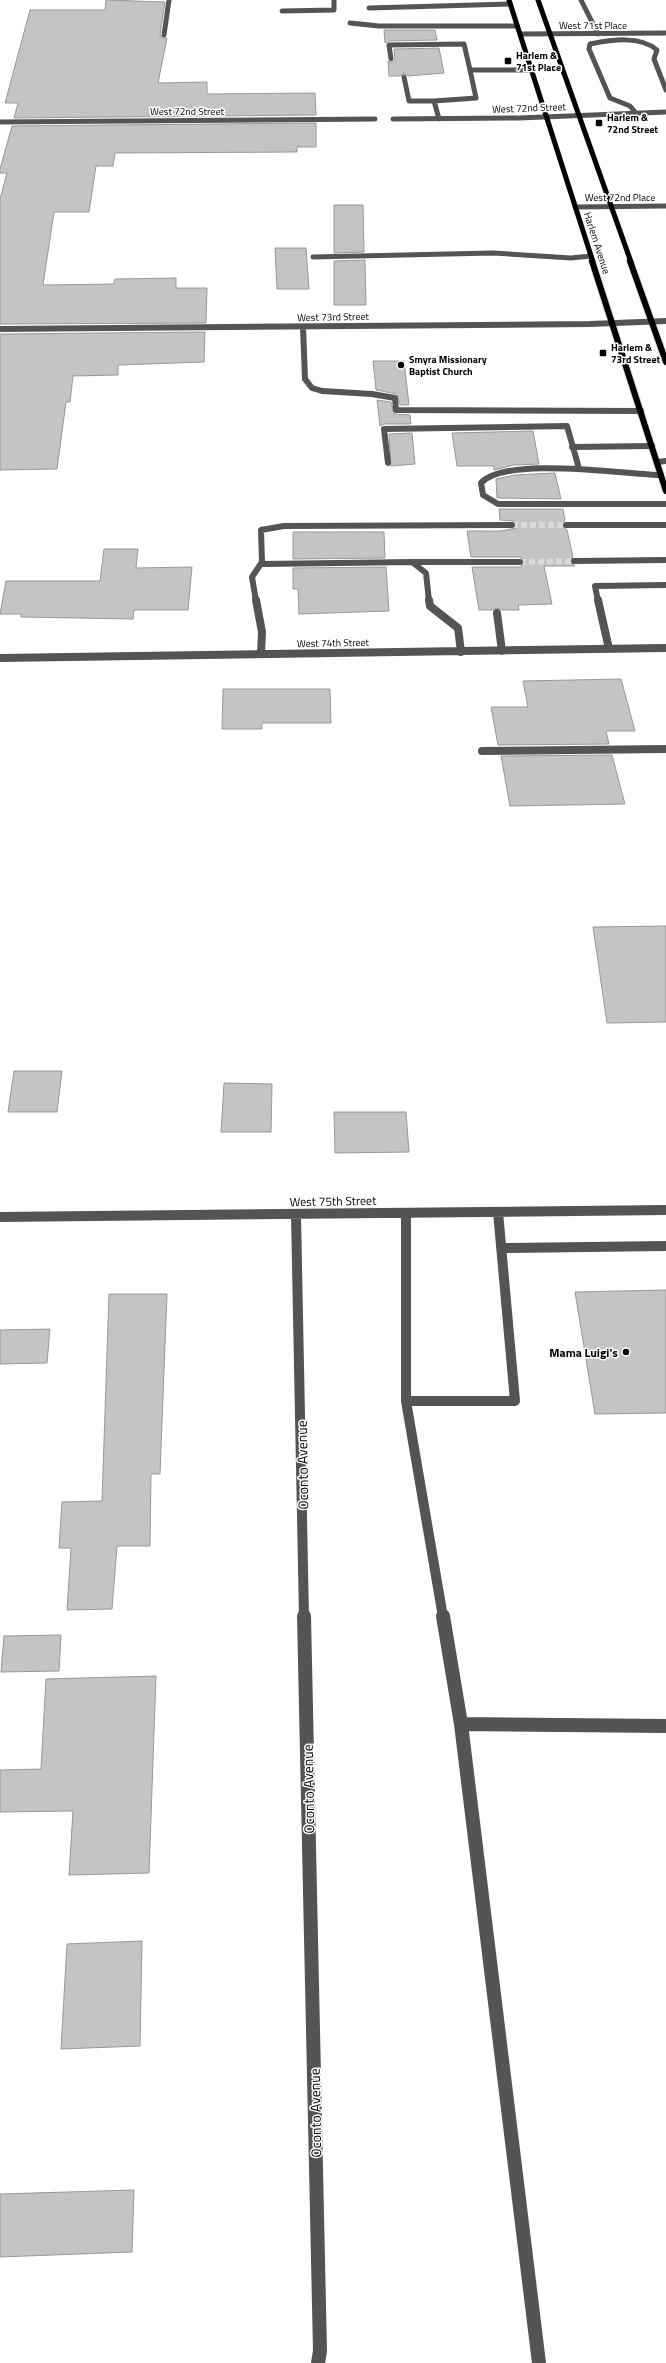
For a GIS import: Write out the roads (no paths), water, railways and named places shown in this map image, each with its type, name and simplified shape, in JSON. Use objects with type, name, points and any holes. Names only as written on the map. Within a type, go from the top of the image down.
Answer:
[{"type":"main road","points":[[538,0],[666,362]]},
{"type":"main road","name":"Harlem Avenue","points":[[510,2],[666,491]]},
{"type":"street","points":[[164,35],[169,0]]},
{"type":"street","points":[[282,11],[334,10],[334,0]]},
{"type":"street","points":[[467,0],[470,5]]},
{"type":"street","points":[[581,0],[598,34]]},
{"type":"street","points":[[369,8],[454,7],[510,2]]},
{"type":"street","points":[[350,23],[379,26],[517,26]]},
{"type":"street","name":"West 71st Place","points":[[520,34],[666,33]]},
{"type":"street","points":[[634,112],[630,106],[610,98],[589,49],[590,44],[619,41],[648,43],[654,46],[657,50],[654,59],[666,90]]},
{"type":"street","points":[[391,59],[389,45],[464,44],[476,98],[409,101],[404,77]]},
{"type":"street","points":[[470,70],[531,70]]},
{"type":"street","points":[[434,101],[438,118]]},
{"type":"street","name":"West 72nd Street","points":[[394,119],[666,112]]},
{"type":"street","name":"West 72nd Street","points":[[0,122],[375,119]]},
{"type":"street","name":"West 72nd Place","points":[[575,206],[666,206]]},
{"type":"street","points":[[313,257],[493,253],[571,258],[591,256]]},
{"type":"street","name":"West 73rd Street","points":[[0,330],[590,324],[666,321]]},
{"type":"street","points":[[303,327],[305,342],[305,379],[312,388],[322,391],[372,394],[395,398],[396,410],[640,411]]},
{"type":"street","points":[[388,463],[384,428],[567,426],[578,466]]},
{"type":"street","points":[[572,447],[652,446]]},
{"type":"street","points":[[657,462],[666,461]]},
{"type":"street","points":[[661,475],[634,475],[563,469],[513,470],[488,476],[481,483],[483,495],[498,504],[590,506],[666,504]]},
{"type":"street","points":[[261,654],[262,632],[252,577],[259,572],[263,564],[261,530],[284,526],[512,525]]},
{"type":"street","points":[[566,526],[666,525]]},
{"type":"street","points":[[574,561],[666,560]]},
{"type":"street","points":[[412,562],[426,573],[430,606],[458,628],[461,652]]},
{"type":"street","points":[[263,564],[520,562]]},
{"type":"street","points":[[609,649],[595,586],[666,585]]},
{"type":"street","points":[[497,613],[502,651]]},
{"type":"street","name":"West 74th Street","points":[[0,658],[666,648]]},
{"type":"street","points":[[482,751],[666,749]]},
{"type":"street","name":"West 75th Street","points":[[0,1217],[666,1210]]},
{"type":"street","points":[[406,1401],[515,1401],[498,1212]]},
{"type":"street","points":[[406,1213],[406,1401],[461,1724],[539,2363]]},
{"type":"street","name":"Oconto Avenue","points":[[296,1214],[320,2351],[318,2363]]},
{"type":"street","points":[[502,1248],[666,1246]]},
{"type":"street","points":[[461,1724],[666,1726]]},
{"type":"tunnel","points":[[512,525],[566,525]]},
{"type":"tunnel","points":[[520,562],[574,561]]},
{"type":"place","name":"Harlem & 71st Place","points":[[508,61]]},
{"type":"place","name":"Harlem & 72nd Street","points":[[599,123]]},
{"type":"place","name":"Harlem & 73rd Street","points":[[603,353]]},
{"type":"place","name":"Smyra Missionary Baptist Church","points":[[401,365]]},
{"type":"place","name":"Mama Luigi's","points":[[626,1352]]}]
